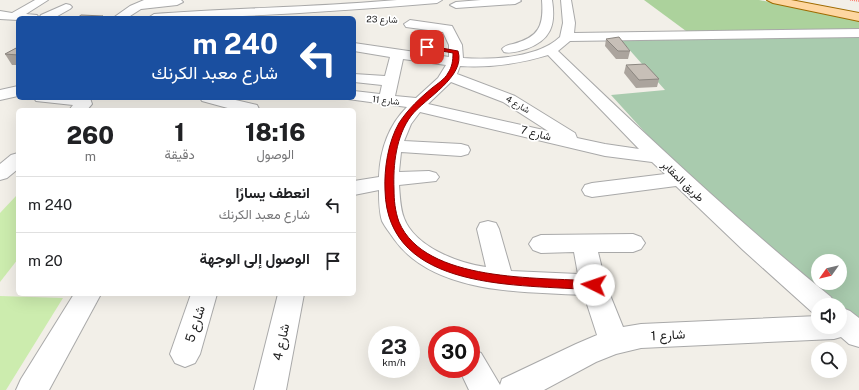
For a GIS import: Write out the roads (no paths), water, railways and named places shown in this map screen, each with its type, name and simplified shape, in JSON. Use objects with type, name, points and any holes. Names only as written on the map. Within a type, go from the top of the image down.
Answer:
[{"type":"main road","points":[[773,0],[859,17]]},
{"type":"main road","points":[[799,0],[859,12]]},
{"type":"street","points":[[123,16],[153,0]]},
{"type":"street","points":[[181,16],[235,12],[326,13],[406,1],[436,0]]},
{"type":"street","points":[[456,5],[515,0],[525,13]]},
{"type":"street","points":[[25,16],[41,1],[64,4]]},
{"type":"street","points":[[141,6],[188,1]]},
{"type":"street","points":[[48,16],[64,4]]},
{"type":"street","points":[[356,36],[454,63],[521,46],[534,41],[547,26],[550,18],[548,5],[567,6],[569,28],[566,37],[550,50],[521,59],[502,62],[454,63],[356,47]]},
{"type":"street","points":[[0,15],[16,17]]},
{"type":"street","name":"شارع 23","points":[[356,18],[369,18]]},
{"type":"street","name":"شارع 23","points":[[397,18],[406,20],[410,24],[405,36]]},
{"type":"street","points":[[6,27],[16,22]]},
{"type":"street","points":[[410,24],[435,24],[448,29],[454,63]]},
{"type":"street","points":[[566,37],[859,33]]},
{"type":"street","name":"طريق المقابر","points":[[550,50],[680,179],[771,263],[814,298]]},
{"type":"street","points":[[386,100],[398,54]]},
{"type":"street","points":[[454,63],[402,124],[394,146],[389,181],[390,205],[394,223],[406,241],[425,257],[450,269],[479,277],[594,285]]},
{"type":"street","name":"شارع 4","points":[[454,63],[580,144]]},
{"type":"street","points":[[356,78],[391,81]]},
{"type":"street","points":[[0,95],[16,91]]},
{"type":"street","name":"شارع 11","points":[[356,96],[417,105]]},
{"type":"street","points":[[70,100],[84,101],[84,104],[79,108]]},
{"type":"street","points":[[220,100],[255,106]]},
{"type":"street","name":"شارع 7","points":[[417,105],[580,144],[658,157]]},
{"type":"street","points":[[394,146],[461,150]]},
{"type":"street","points":[[0,174],[16,161]]},
{"type":"street","points":[[356,188],[389,181],[428,177]]},
{"type":"street","points":[[592,190],[680,179]]},
{"type":"street","points":[[488,229],[501,279]]},
{"type":"street","points":[[584,243],[594,285],[614,342]]},
{"type":"street","points":[[541,244],[633,243]]},
{"type":"street","points":[[32,390],[87,296]]},
{"type":"street","name":"شارع 5","points":[[185,354],[203,296]]},
{"type":"street","name":"شارع 4","points":[[270,390],[291,296]]},
{"type":"street","name":"شارع 1","points":[[513,390],[586,353],[614,342],[641,336],[811,328]]},
{"type":"street","points":[[479,378],[486,390]]}]
